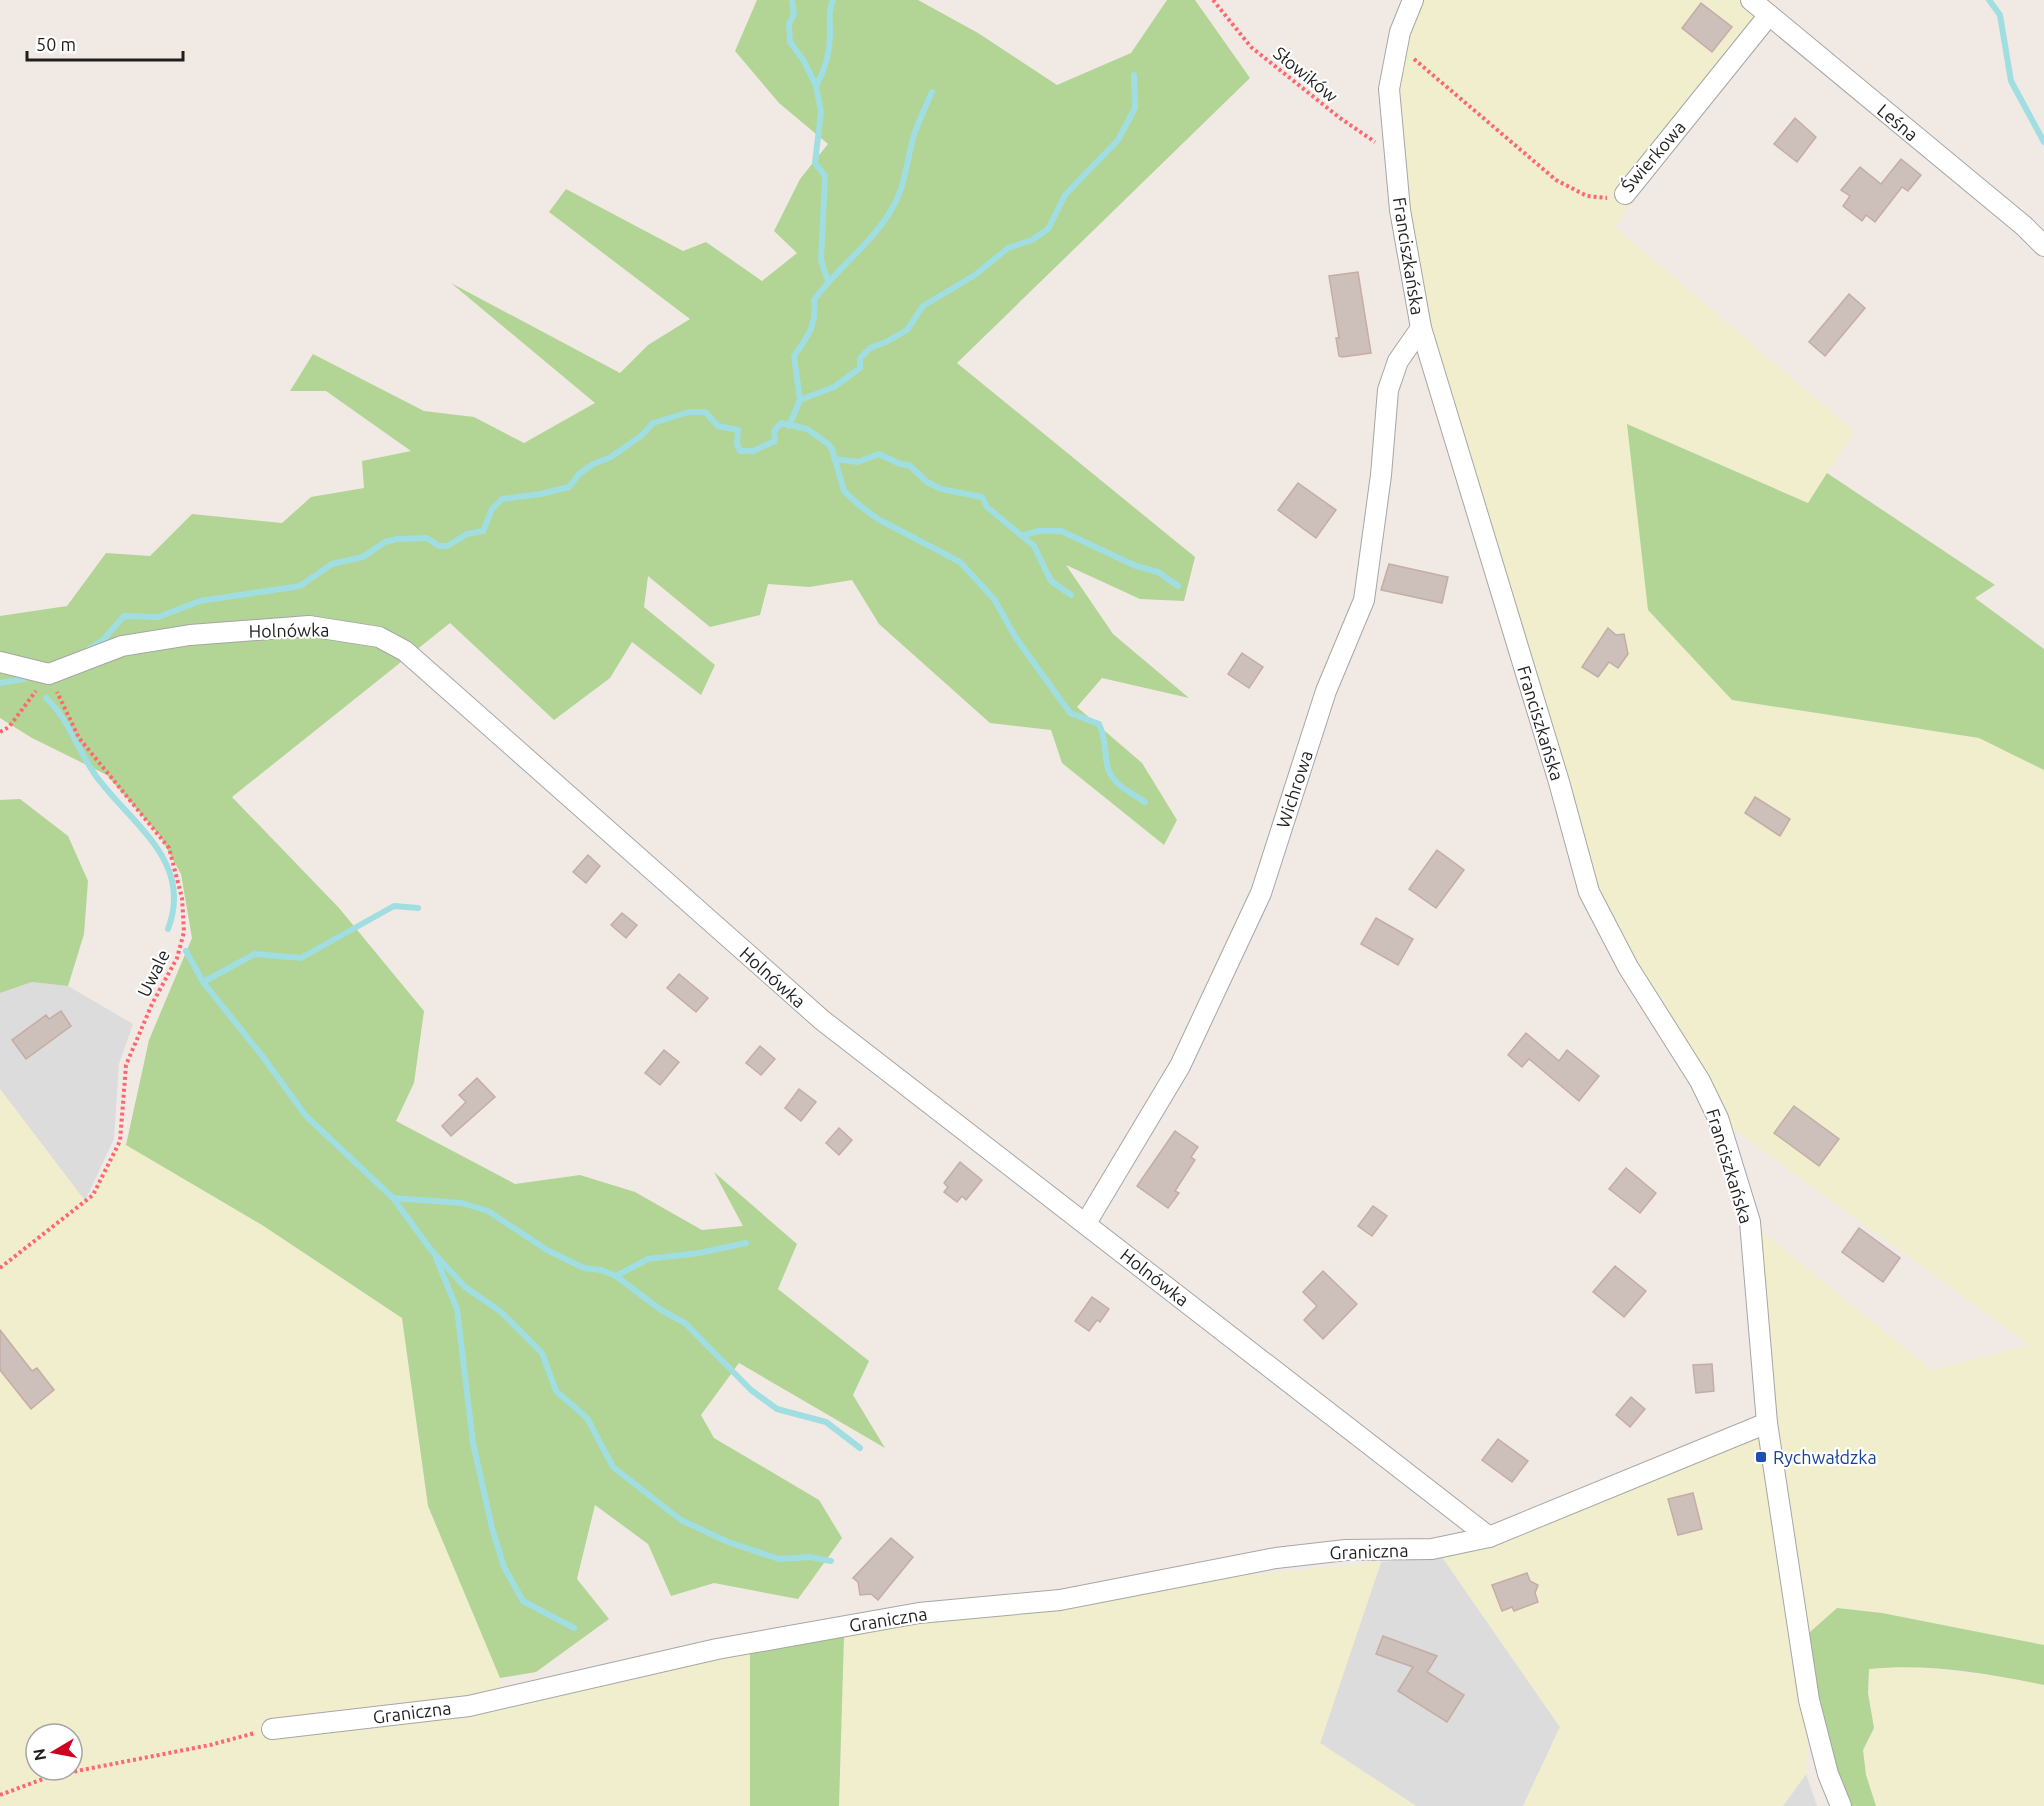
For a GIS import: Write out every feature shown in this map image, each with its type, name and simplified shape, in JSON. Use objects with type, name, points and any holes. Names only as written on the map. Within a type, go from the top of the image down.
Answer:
[{"type":"street","name":"Franciszkańska","points":[[1413,0],[1398,46],[1389,89],[1400,210],[1421,328],[1559,782],[1589,892],[1628,967],[1700,1081],[1718,1118],[1749,1222],[1767,1423]]},
{"type":"street","name":"Leśna","points":[[1750,0],[2024,226],[2044,246]]},
{"type":"street","name":"Świerkowa","points":[[1625,194],[1768,15]]},
{"type":"street","name":"Wichrowa","points":[[1086,1223],[1180,1066],[1261,893],[1326,691],[1364,600],[1382,475],[1388,390],[1398,361],[1421,328]]},
{"type":"street","name":"Holnówka","points":[[49,674],[122,646],[190,635],[309,626],[379,636],[405,651],[822,1020],[1489,1537]]},
{"type":"street","points":[[0,662],[49,674]]},
{"type":"street","name":"Graniczna","points":[[272,1729],[469,1706],[717,1649],[919,1613],[1060,1600],[1276,1558],[1346,1550],[1432,1549],[1489,1537],[1767,1423]]},
{"type":"street","points":[[1767,1423],[1809,1700],[1828,1774],[1841,1806]]},
{"type":"path","name":"Słowików","points":[[1213,0],[1251,47],[1340,118],[1395,156]]},
{"type":"path","name":"Świerkowa","points":[[1398,46],[1569,189],[1597,198],[1625,194]]},
{"type":"path","points":[[0,732],[9,727],[49,674]]},
{"type":"path","name":"Uwale","points":[[0,1268],[93,1195],[120,1141],[126,1065],[152,1004],[177,958],[184,932],[182,898],[169,848],[79,738],[49,674]]},
{"type":"path","points":[[0,1795],[51,1776],[210,1745],[272,1729]]},
{"type":"shaded area","points":[[1413,0],[1751,0],[1764,11],[1615,227],[1854,431],[1808,503],[1627,424],[1732,700],[1979,738],[2044,770],[2044,1645],[1882,1613],[1837,1608],[1800,1641],[1809,1700],[1806,1774],[1783,1806],[1523,1806],[1560,1727],[1442,1557],[1767,1423],[1750,1222],[1932,1370],[2030,1345],[1718,1118],[1589,892],[1421,328],[1389,89]]},
{"type":"shaded area","points":[[32,982],[68,986],[133,1024],[119,1064],[114,1139],[85,1201],[0,1089],[0,993]]},
{"type":"shaded area","points":[[0,1089],[85,1201],[93,1195],[120,1141],[262,1225],[402,1318],[428,1506],[500,1678],[506,1704],[750,1652],[750,1806],[0,1806]]},
{"type":"shaded area","points":[[1442,1557],[1560,1727],[1523,1806],[1416,1806],[1320,1743],[1381,1562]]},
{"type":"shaded area","points":[[1381,1562],[1320,1743],[1416,1806],[839,1806],[844,1636],[929,1618],[1211,1579]]},
{"type":"shaded area","points":[[1902,1666],[2005,1677],[2044,1685],[2044,1806],[1876,1806],[1866,1775],[1863,1750],[1874,1728],[1868,1693],[1869,1669]]},
{"type":"shaded area","points":[[1806,1774],[1817,1806],[1783,1806]]},
{"type":"green space","points":[[757,0],[918,0],[978,33],[1057,85],[1131,53],[1167,0],[1195,0],[1250,78],[957,363],[1195,557],[1184,601],[1140,599],[1066,565],[1113,634],[1189,698],[1102,678],[1077,707],[1142,763],[1177,820],[1164,845],[1062,763],[1051,730],[990,723],[879,624],[852,580],[809,587],[768,584],[760,615],[710,627],[648,576],[644,607],[715,665],[701,695],[632,642],[610,678],[554,720],[450,623],[232,797],[339,908],[424,1011],[414,1083],[396,1121],[515,1184],[580,1175],[635,1192],[702,1230],[743,1226],[714,1172],[797,1244],[778,1289],[869,1361],[853,1395],[885,1448],[739,1363],[701,1415],[714,1438],[819,1500],[842,1538],[798,1599],[714,1583],[671,1596],[648,1544],[595,1505],[577,1579],[609,1619],[536,1672],[500,1678],[428,1506],[402,1318],[262,1225],[126,1145],[149,1040],[192,938],[181,874],[160,836],[107,775],[32,738],[0,718],[0,616],[67,606],[106,553],[150,556],[192,514],[282,523],[311,497],[364,488],[362,461],[411,451],[326,391],[290,391],[313,354],[424,411],[474,417],[524,443],[595,403],[451,283],[620,373],[648,345],[690,319],[549,212],[566,189],[683,251],[706,242],[762,281],[797,253],[774,231],[800,179],[828,144],[779,103],[735,51]]},
{"type":"green space","points":[[1627,424],[1808,503],[1827,473],[1995,585],[1975,598],[2044,649],[2044,770],[1979,738],[1732,700],[1648,610]]},
{"type":"green space","points":[[20,799],[68,836],[88,881],[84,934],[68,986],[32,982],[0,993],[0,800]]},
{"type":"green space","points":[[1837,1608],[1882,1613],[2044,1645],[2044,1685],[1957,1670],[1913,1667],[1869,1669],[1868,1693],[1874,1728],[1863,1750],[1866,1775],[1876,1806],[1847,1806],[1800,1641]]},
{"type":"green space","points":[[844,1636],[839,1806],[750,1806],[750,1652]]},
{"type":"building","points":[[1701,3],[1732,27],[1712,52],[1682,28]]},
{"type":"building","points":[[1795,118],[1816,137],[1797,162],[1774,144]]},
{"type":"building","points":[[1901,159],[1921,175],[1908,191],[1902,187],[1875,222],[1866,215],[1862,221],[1843,206],[1850,196],[1841,190],[1860,167],[1881,184]]},
{"type":"building","points":[[1358,272],[1371,353],[1342,357],[1339,356],[1336,338],[1339,338],[1329,276]]},
{"type":"building","points":[[1849,294],[1865,308],[1825,356],[1809,342]]},
{"type":"building","points":[[1298,483],[1336,510],[1316,538],[1278,510]]},
{"type":"building","points":[[1389,564],[1448,577],[1442,603],[1381,590]]},
{"type":"building","points":[[1608,628],[1616,635],[1624,634],[1628,654],[1618,668],[1609,662],[1598,677],[1582,667]]},
{"type":"building","points":[[1242,653],[1263,667],[1249,688],[1228,674]]},
{"type":"building","points":[[1755,797],[1790,819],[1780,836],[1745,813]]},
{"type":"building","points":[[1437,850],[1464,870],[1436,908],[1409,889]]},
{"type":"building","points":[[588,855],[600,866],[586,883],[573,872]]},
{"type":"building","points":[[622,913],[637,925],[626,938],[611,925]]},
{"type":"building","points":[[1376,918],[1413,939],[1398,965],[1361,944]]},
{"type":"building","points":[[679,974],[708,998],[696,1012],[667,988]]},
{"type":"building","points":[[61,1011],[71,1026],[26,1059],[12,1040],[46,1015],[49,1019]]},
{"type":"building","points":[[1526,1033],[1559,1061],[1567,1050],[1599,1076],[1579,1101],[1529,1059],[1522,1067],[1508,1055]]},
{"type":"building","points":[[760,1046],[775,1059],[761,1075],[746,1063]]},
{"type":"building","points":[[664,1050],[679,1062],[660,1085],[645,1073]]},
{"type":"building","points":[[477,1078],[495,1097],[451,1136],[442,1126],[466,1102],[459,1095]]},
{"type":"building","points":[[799,1089],[816,1102],[801,1121],[785,1108]]},
{"type":"building","points":[[1794,1106],[1839,1139],[1819,1166],[1774,1133]]},
{"type":"building","points":[[839,1128],[852,1140],[839,1155],[826,1143]]},
{"type":"building","points":[[1175,1131],[1198,1147],[1191,1157],[1195,1160],[1175,1191],[1179,1193],[1168,1208],[1137,1186]]},
{"type":"building","points":[[960,1162],[982,1180],[966,1200],[962,1196],[957,1202],[944,1192],[948,1187],[944,1183]]},
{"type":"building","points":[[1626,1168],[1656,1193],[1640,1213],[1609,1189]]},
{"type":"building","points":[[1373,1206],[1387,1216],[1372,1236],[1358,1226]]},
{"type":"building","points":[[1859,1228],[1900,1258],[1883,1282],[1842,1252]]},
{"type":"building","points":[[1615,1266],[1646,1291],[1624,1317],[1593,1292]]},
{"type":"building","points":[[1323,1271],[1357,1304],[1323,1339],[1304,1320],[1317,1306],[1303,1292]]},
{"type":"building","points":[[1092,1297],[1109,1309],[1100,1322],[1097,1320],[1089,1331],[1075,1321]]},
{"type":"building","points":[[0,1330],[32,1371],[37,1368],[54,1390],[31,1409],[0,1370]]},
{"type":"building","points":[[1712,1364],[1714,1391],[1696,1393],[1693,1365]]},
{"type":"building","points":[[1631,1397],[1645,1409],[1630,1427],[1616,1415]]},
{"type":"building","points":[[1498,1439],[1528,1461],[1512,1482],[1482,1460]]},
{"type":"building","points":[[1693,1493],[1702,1529],[1678,1535],[1668,1499]]},
{"type":"building","points":[[891,1538],[913,1557],[878,1600],[871,1594],[860,1595],[858,1582],[853,1578]]},
{"type":"building","points":[[1527,1573],[1530,1581],[1538,1585],[1535,1593],[1538,1602],[1514,1611],[1512,1607],[1502,1611],[1492,1585]]},
{"type":"building","points":[[1383,1636],[1437,1656],[1427,1672],[1464,1695],[1447,1722],[1398,1691],[1413,1667],[1376,1654]]},
{"type":"waterway","points":[[792,0],[794,14],[789,24],[790,42],[804,61],[816,86],[821,112],[815,163],[825,176],[821,260],[828,281]]},
{"type":"waterway","points":[[816,86],[828,54],[833,0]]},
{"type":"waterway","points":[[1989,0],[2000,15],[2011,81],[2044,142]]},
{"type":"waterway","points":[[789,426],[800,400],[834,387],[860,368],[860,358],[870,348],[907,330],[923,306],[975,275],[1008,248],[1032,240],[1048,229],[1065,195],[1118,140],[1135,108],[1134,75]]},
{"type":"waterway","points":[[800,400],[794,356],[813,323],[814,300],[867,242],[894,205],[904,179],[914,135],[932,92]]},
{"type":"waterway","points":[[89,649],[102,641],[124,616],[158,617],[200,601],[300,586],[332,564],[363,557],[385,542],[397,539],[427,538],[439,546],[447,546],[467,534],[483,531],[492,509],[502,499],[541,494],[569,487],[579,474],[593,464],[611,457],[642,435],[653,423],[689,412],[705,412],[718,426],[738,430],[737,444],[740,451],[753,451],[775,441],[774,431],[781,423],[807,429],[827,443],[832,449],[844,491],[859,505],[878,519],[960,562],[994,599],[1016,638],[1070,713],[1099,724],[1111,776],[1124,789],[1145,802]]},
{"type":"waterway","points":[[834,459],[858,462],[879,454],[900,464],[909,465],[927,482],[941,489],[982,497],[987,507],[1034,546],[1051,581],[1071,595]]},
{"type":"waterway","points":[[1024,535],[1038,531],[1061,531],[1136,566],[1158,572],[1178,586]]},
{"type":"waterway","points":[[0,683],[24,679]]},
{"type":"waterway","points":[[46,698],[67,725],[96,776],[155,845],[166,863],[173,883],[174,905],[168,929]]},
{"type":"waterway","points":[[203,982],[255,954],[301,958],[394,906],[418,908]]},
{"type":"waterway","points":[[186,951],[203,982],[263,1057],[306,1116],[393,1198],[431,1250],[465,1287],[500,1311],[542,1353],[556,1391],[587,1418],[613,1467],[681,1520],[728,1542],[779,1559],[810,1557],[831,1561]]},
{"type":"waterway","points":[[393,1198],[462,1203],[488,1211],[547,1250],[584,1268],[601,1270],[616,1276],[648,1259],[699,1253],[746,1243]]},
{"type":"waterway","points":[[436,1258],[457,1309],[473,1443],[492,1528],[504,1567],[523,1601],[574,1628]]},
{"type":"waterway","points":[[616,1276],[661,1310],[685,1323],[751,1390],[777,1409],[826,1422],[860,1448]]},
{"type":"place","name":"Rychwałdzka","points":[[1761,1457]]}]
